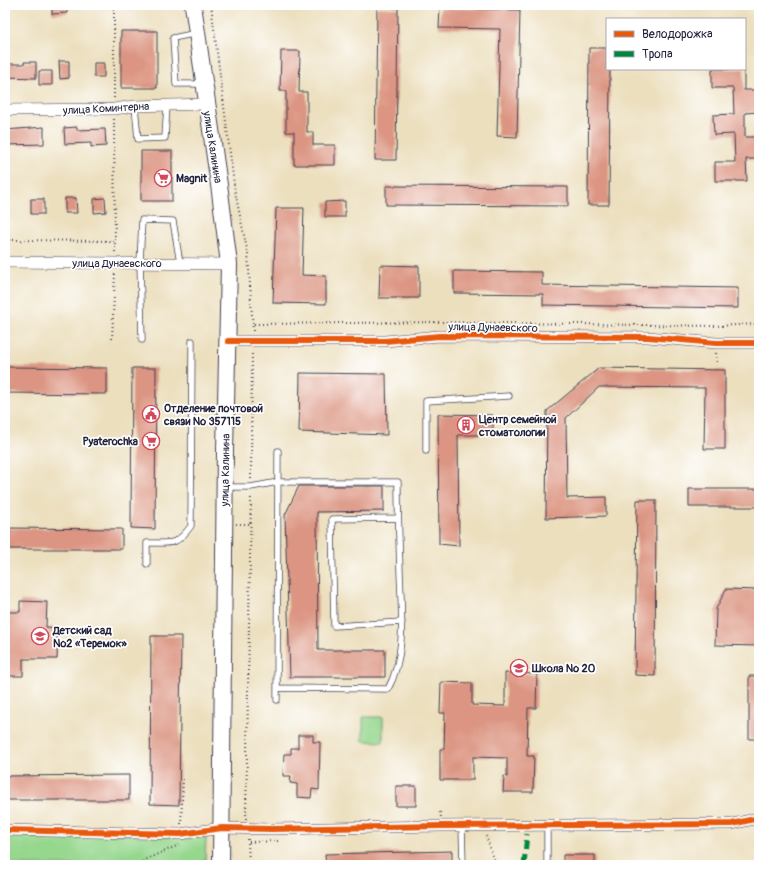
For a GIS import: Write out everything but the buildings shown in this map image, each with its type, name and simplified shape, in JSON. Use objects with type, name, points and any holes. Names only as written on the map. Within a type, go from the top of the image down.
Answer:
[{"type":"main road","name":"улица Калинина","points":[[193,5],[229,264],[221,865]]},
{"type":"street","name":"улица Коминтерна","points":[[5,110],[114,109],[135,106],[206,104]]},
{"type":"street","name":"улица Дунаевского","points":[[5,262],[229,264]]},
{"type":"street","name":"улица Дунаевского","points":[[228,341],[385,341],[439,336],[648,337],[716,343],[759,343]]},
{"type":"street","points":[[5,830],[180,834],[222,828],[732,824],[759,818]]},
{"type":"lane","points":[[197,33],[173,38],[176,84],[204,84]]},
{"type":"lane","points":[[135,106],[138,139],[144,139],[165,138],[167,105]]},
{"type":"lane","points":[[142,340],[140,263],[142,220],[173,220],[180,263]]},
{"type":"lane","points":[[147,564],[147,543],[170,543],[181,539],[191,526],[192,341]]},
{"type":"lane","points":[[426,450],[426,401],[509,396]]},
{"type":"lane","points":[[277,700],[278,451]]},
{"type":"lane","points":[[225,487],[251,487],[278,482],[398,482],[402,622],[396,675],[388,689],[278,688]]},
{"type":"lane","points":[[398,518],[332,519],[334,626],[402,622]]},
{"type":"lane","points":[[462,826],[463,865]]},
{"type":"lane","points":[[547,826],[547,865]]},
{"type":"path","points":[[112,339],[115,264],[114,5]]},
{"type":"path","points":[[211,5],[235,192],[248,254],[254,324],[252,341],[246,828],[249,842],[249,865]]},
{"type":"path","points":[[5,240],[115,241]]},
{"type":"path","points":[[254,324],[440,322],[715,326],[759,324]]},
{"type":"path","points":[[485,834],[496,865]]},
{"type":"green space","points":[[363,717],[383,717],[383,742],[363,741]]},
{"type":"green space","points":[[5,831],[206,837],[205,865],[5,865]]},
{"type":"marked path","points":[[524,865],[527,834]]},
{"type":"cycle path","points":[[228,341],[385,341],[439,336],[648,337],[716,343],[759,343]]},
{"type":"cycle path","points":[[5,830],[180,834],[222,828],[272,829],[732,824],[759,818]]},
{"type":"place","name":"Magnit","points":[[163,178]]},
{"type":"place","name":"Отделение почтовой связи № 357115","points":[[151,414]]},
{"type":"place","name":"Центр cемейной cтоматологии","points":[[466,425]]},
{"type":"place","name":"Pyaterochka","points":[[151,441]]},
{"type":"place","name":"Детский сад №2 «Теремок»","points":[[40,636]]},
{"type":"place","name":"Школа № 20","points":[[519,668]]}]
